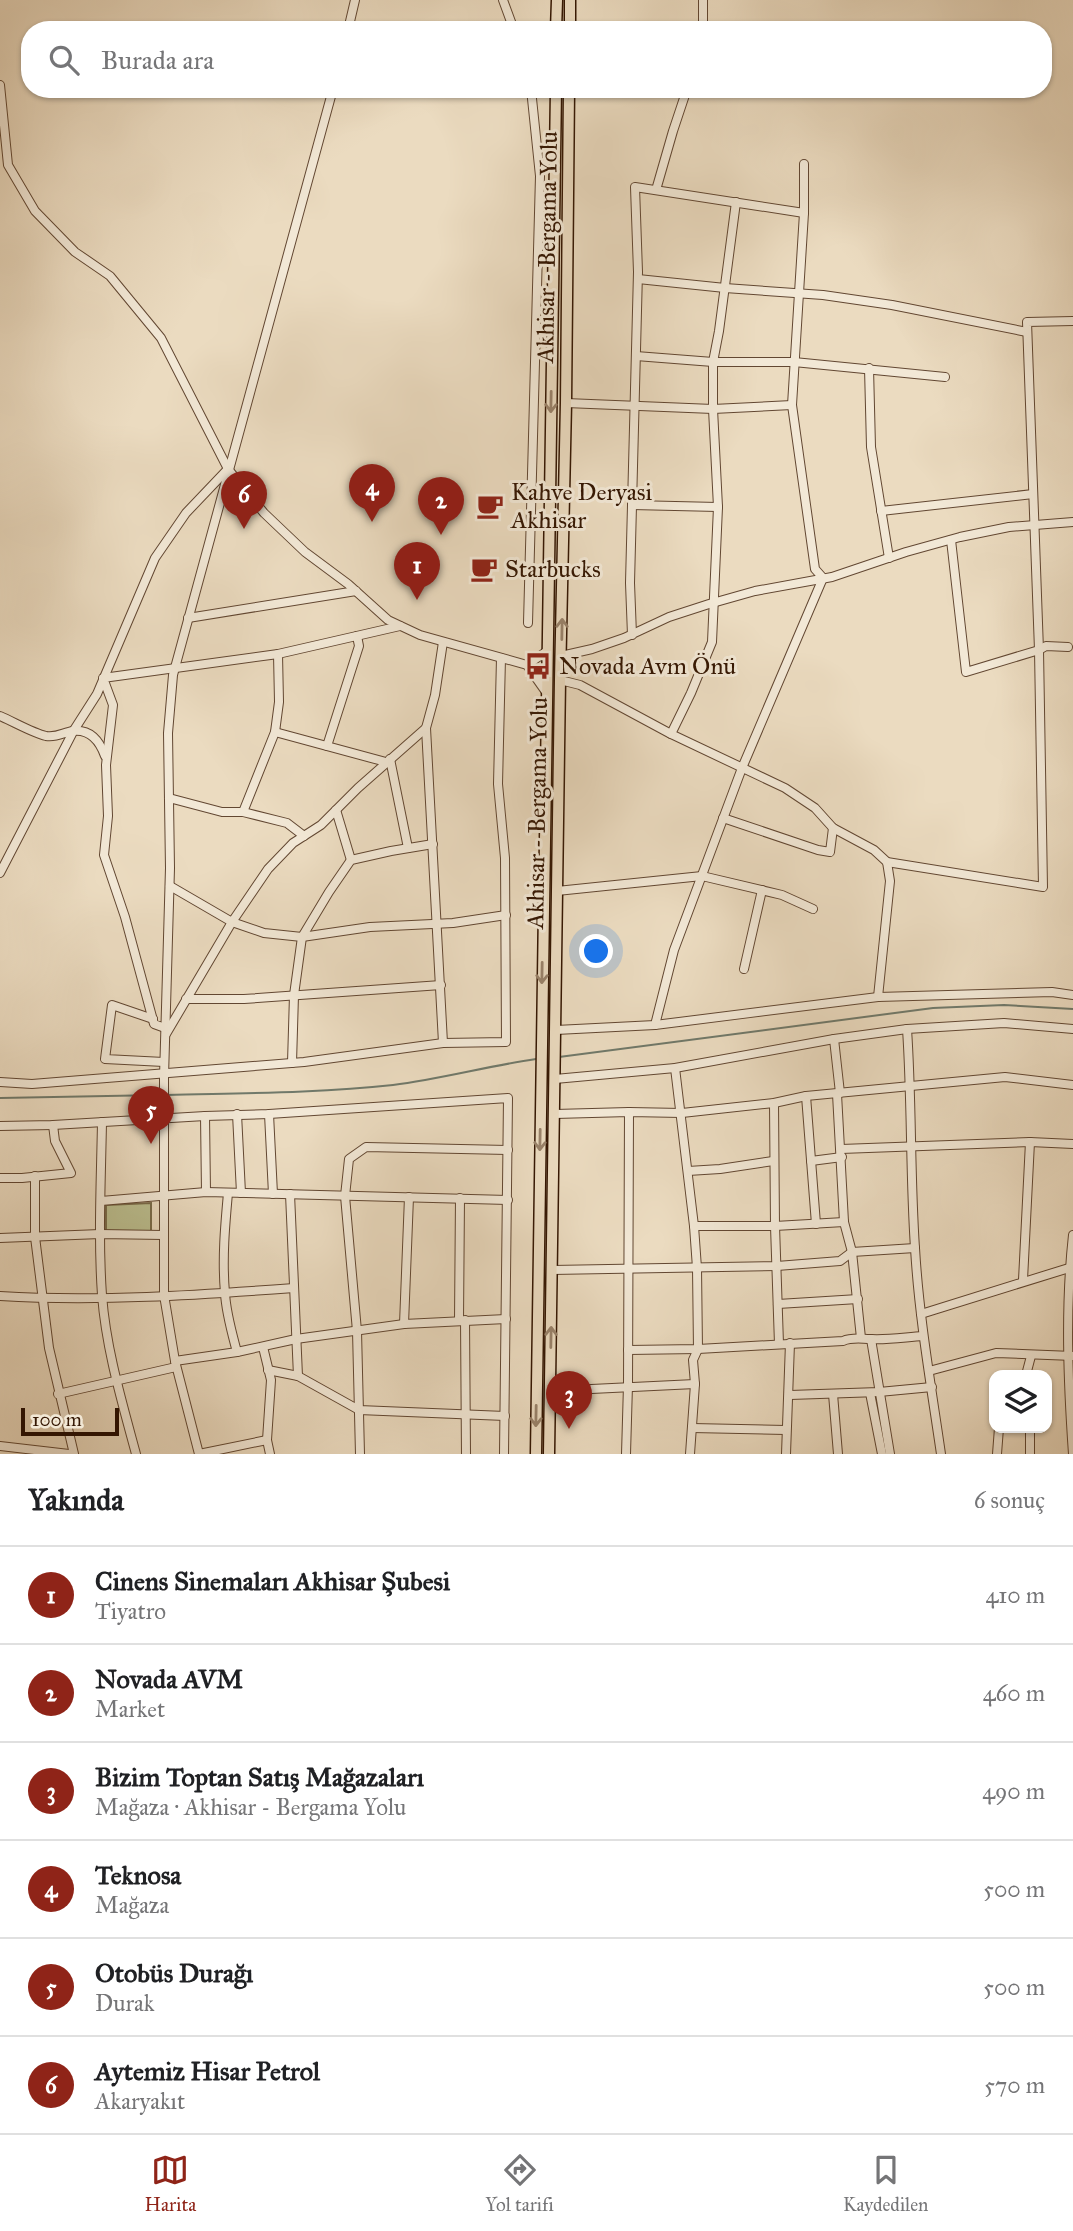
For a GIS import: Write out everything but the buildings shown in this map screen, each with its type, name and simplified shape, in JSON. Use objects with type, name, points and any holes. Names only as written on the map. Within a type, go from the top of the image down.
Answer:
[{"type":"main road","points":[[556,0],[556,21]]},
{"type":"main road","points":[[570,0],[570,21]]},
{"type":"main road","name":"Akhisar - Bergama Yolu","points":[[536,1454],[556,98]]},
{"type":"main road","name":"Akhisar - Bergama Yolu","points":[[549,1454],[569,98]]},
{"type":"street","points":[[350,21],[355,0]]},
{"type":"street","points":[[503,0],[511,21]]},
{"type":"street","points":[[703,0],[704,21]]},
{"type":"street","points":[[0,85],[8,165],[34,211],[75,252],[110,276],[160,338],[228,469],[264,513],[305,552],[356,591],[388,620],[420,635],[527,665],[546,692]]},
{"type":"street","points":[[267,1440],[199,1454],[175,1364],[164,1295],[164,1070],[170,886],[168,733],[175,667],[331,98]]},
{"type":"street","points":[[528,623],[540,176],[532,98]]},
{"type":"street","points":[[656,190],[684,98]]},
{"type":"street","points":[[804,164],[804,213],[792,405],[815,569],[823,579]]},
{"type":"street","points":[[632,635],[630,583],[638,279],[635,187],[804,213]]},
{"type":"street","points":[[671,734],[712,642],[718,508],[713,362],[736,202]]},
{"type":"street","points":[[638,279],[798,293],[892,305],[1027,332]]},
{"type":"street","points":[[560,680],[580,685],[671,734],[785,788],[815,808],[833,828],[874,850],[887,862],[1043,887],[1039,650],[1027,322],[1073,321]]},
{"type":"street","points":[[636,356],[713,362],[794,362],[945,377]]},
{"type":"street","points":[[869,368],[871,447],[888,558]]},
{"type":"street","points":[[566,403],[713,409],[792,405]]},
{"type":"street","points":[[0,873],[74,730],[97,694],[155,558],[186,513],[228,469]]},
{"type":"street","points":[[881,511],[1033,494]]},
{"type":"street","points":[[632,505],[718,508]]},
{"type":"street","points":[[561,656],[592,649],[632,635],[669,617],[755,591],[823,579],[951,540],[1009,527],[1073,522]]},
{"type":"street","points":[[951,540],[966,672],[1046,646],[1069,647]]},
{"type":"street","points":[[655,1025],[674,950],[741,768],[823,579]]},
{"type":"street","points":[[188,618],[356,591]]},
{"type":"street","points":[[103,678],[278,654],[400,626]]},
{"type":"street","points":[[327,746],[359,646],[356,636]]},
{"type":"street","points":[[443,642],[435,695],[426,728],[443,1043]]},
{"type":"street","points":[[527,665],[547,651]]},
{"type":"street","points":[[243,812],[275,732],[279,702],[278,654]]},
{"type":"street","points":[[0,1083],[32,1084],[164,1070],[292,1063],[443,1043],[506,1042],[505,858],[498,783],[501,658]]},
{"type":"street","points":[[103,678],[113,705],[106,761],[108,816],[104,855],[125,917],[154,1024],[165,1031]]},
{"type":"street","points":[[0,716],[45,736],[57,736],[74,730],[93,735],[101,746],[106,761]]},
{"type":"street","points":[[165,1031],[268,869],[293,843],[321,825],[388,760],[426,728]]},
{"type":"street","points":[[275,732],[388,760]]},
{"type":"street","points":[[388,760],[408,848]]},
{"type":"street","points":[[169,798],[222,812],[243,812],[287,823],[304,836]]},
{"type":"street","points":[[336,810],[351,860]]},
{"type":"street","points":[[723,818],[830,852],[833,828]]},
{"type":"street","points":[[292,1063],[294,995],[302,937],[328,892],[351,860],[433,844]]},
{"type":"street","points":[[878,997],[890,881],[887,862]]},
{"type":"street","points":[[557,891],[702,876],[782,895],[813,908]]},
{"type":"street","points":[[170,886],[232,922],[264,933],[302,937],[370,927],[435,924],[506,915]]},
{"type":"street","points":[[744,969],[762,890]]},
{"type":"street","points":[[186,999],[244,999],[441,985]]},
{"type":"street","points":[[556,1035],[878,997],[1052,992],[1073,995]]},
{"type":"street","points":[[153,1019],[112,1005],[105,1059],[164,1070]]},
{"type":"street","points":[[555,1073],[675,1068],[834,1039],[907,1029],[1004,1023],[1073,1029]]},
{"type":"street","points":[[907,1029],[915,1248],[923,1336],[942,1454]]},
{"type":"street","points":[[834,1039],[844,1222],[852,1252],[861,1338]]},
{"type":"street","points":[[675,1068],[697,1268],[698,1349],[693,1360],[695,1384],[690,1454]]},
{"type":"street","points":[[555,1114],[682,1113],[774,1103],[806,1096],[1005,1077],[1073,1085]]},
{"type":"street","points":[[806,1096],[816,1224]]},
{"type":"street","points":[[0,1126],[269,1114],[508,1098],[504,1454]]},
{"type":"street","points":[[774,1103],[773,1161],[779,1344]]},
{"type":"street","points":[[626,1454],[629,1112]]},
{"type":"street","points":[[237,1114],[240,1193]]},
{"type":"street","points":[[269,1114],[273,1194]]},
{"type":"street","points":[[205,1116],[206,1192]]},
{"type":"street","points":[[102,1122],[102,1297],[116,1380],[136,1454]]},
{"type":"street","points":[[0,1178],[71,1173],[55,1141],[53,1125]]},
{"type":"street","points":[[1023,1280],[1030,1142]]},
{"type":"street","points":[[811,1161],[841,1153],[913,1146],[1030,1142],[1073,1144]]},
{"type":"street","points":[[360,1454],[357,1331],[345,1195],[349,1159],[366,1147],[508,1150]]},
{"type":"street","points":[[688,1171],[773,1161]]},
{"type":"street","points":[[0,1446],[71,1454],[49,1348],[36,1237],[35,1176]]},
{"type":"street","points":[[101,1201],[206,1192],[508,1200]]},
{"type":"street","points":[[228,1193],[223,1247],[225,1293],[237,1352]]},
{"type":"street","points":[[290,1194],[298,1376]]},
{"type":"street","points":[[404,1324],[409,1197]]},
{"type":"street","points":[[460,1198],[466,1454]]},
{"type":"street","points":[[694,1226],[775,1226],[844,1222]]},
{"type":"street","points":[[0,1238],[100,1234],[163,1235]]},
{"type":"street","points":[[1073,1235],[1073,1454]]},
{"type":"street","points":[[552,1270],[777,1266],[840,1261],[852,1252],[915,1248]]},
{"type":"street","points":[[921,1314],[1071,1267]]},
{"type":"street","points":[[0,1296],[43,1299],[294,1288]]},
{"type":"street","points":[[778,1304],[858,1299]]},
{"type":"street","points":[[58,1394],[175,1364],[296,1339],[404,1324],[506,1319]]},
{"type":"street","points":[[628,1350],[698,1349],[923,1336]]},
{"type":"street","points":[[871,1339],[882,1454]]},
{"type":"street","points":[[786,1454],[790,1343]]},
{"type":"street","points":[[262,1347],[271,1380],[267,1440],[270,1454]]},
{"type":"street","points":[[929,1371],[996,1353],[1071,1356]]},
{"type":"street","points":[[1027,1370],[1031,1356]]},
{"type":"street","points":[[268,1370],[298,1376],[359,1410],[505,1416]]},
{"type":"street","points":[[550,1391],[628,1385],[695,1384]]},
{"type":"street","points":[[790,1395],[932,1387]]},
{"type":"street","points":[[875,1392],[890,1454]]},
{"type":"street","points":[[833,1394],[838,1454]]},
{"type":"street","points":[[692,1427],[786,1430]]},
{"type":"street","points":[[997,1454],[999,1433]]},
{"type":"street","points":[[1030,1433],[1030,1454]]},
{"type":"green space","points":[[151,1203],[151,1232],[106,1231],[106,1205]]},
{"type":"waterway","points":[[559,1057],[933,1008],[1004,1005],[1073,1009]]},
{"type":"waterway","points":[[167,1095],[365,1088],[536,1059]]},
{"type":"waterway","points":[[0,1098],[161,1095]]},
{"type":"place","name":"Kahve Deryasi Akhisar","points":[[490,506]]},
{"type":"place","name":"Teknosa","points":[[372,522]]},
{"type":"place","name":"Aytemiz Hisar Petrol","points":[[244,529]]},
{"type":"place","name":"Novada AVM","points":[[441,535]]},
{"type":"place","name":"Starbucks","points":[[484,569]]},
{"type":"place","name":"Cinens Sinemaları Akhisar Şubesi","points":[[417,600]]},
{"type":"place","name":"Novada Avm Önü","points":[[538,666]]},
{"type":"place","name":"Otobüs Durağı","points":[[151,1144]]},
{"type":"place","name":"Bizim Toptan Satış Mağazaları","points":[[569,1429]]}]
